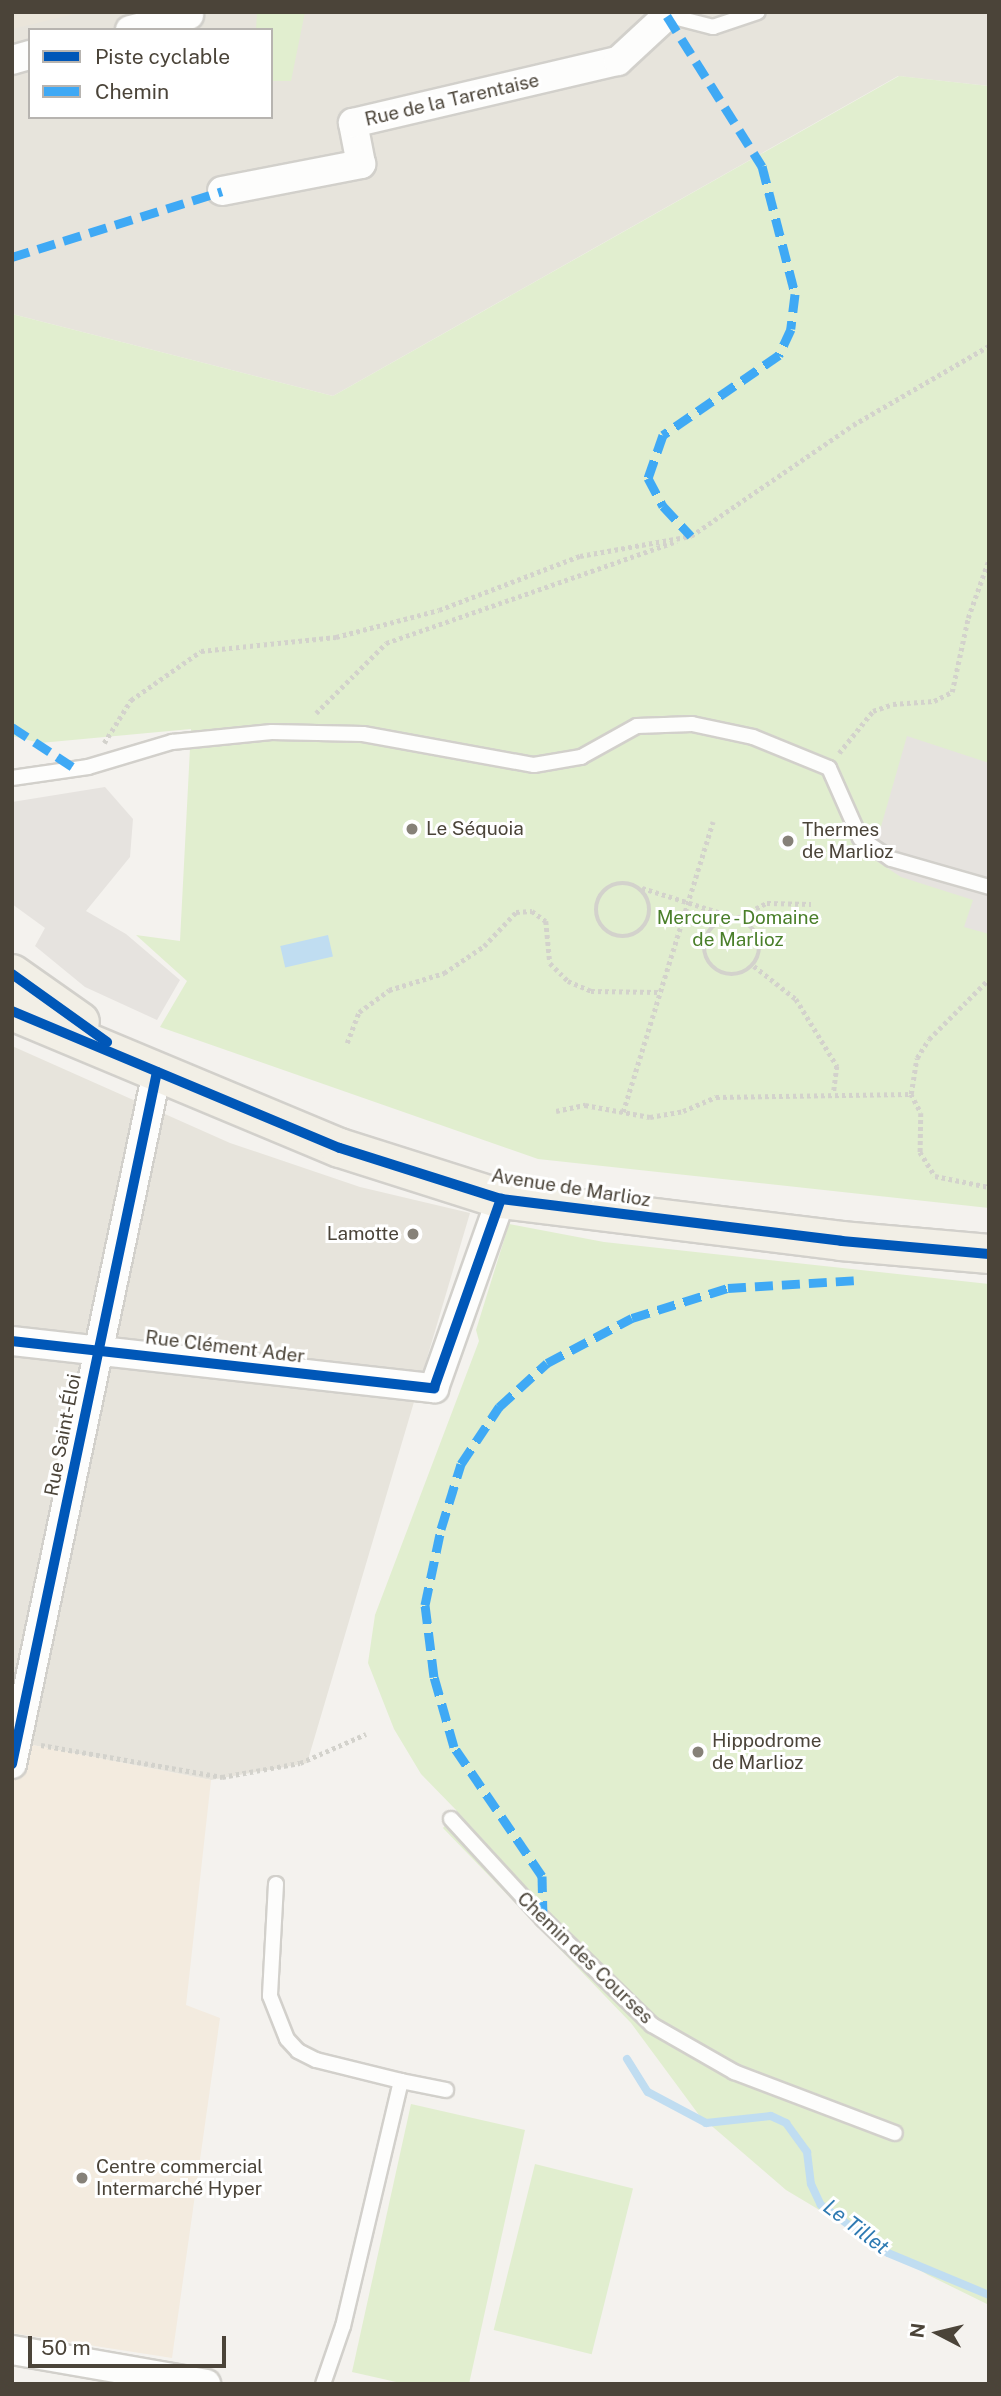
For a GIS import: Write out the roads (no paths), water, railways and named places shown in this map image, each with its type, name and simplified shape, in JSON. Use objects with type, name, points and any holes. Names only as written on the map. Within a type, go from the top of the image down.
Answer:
[{"type":"main road","name":"Avenue de Marlioz","points":[[12,974],[144,1065]]},
{"type":"main road","name":"Avenue de Marlioz","points":[[12,1011],[340,1148],[500,1199],[989,1254]]},
{"type":"main road","name":"Avenue de Marlioz","points":[[446,1180],[492,1185],[584,1210]]},
{"type":"street","name":"Rue de la Tarentaise","points":[[222,191],[361,164],[353,123],[618,61],[667,14]]},
{"type":"street","points":[[138,28],[189,15]]},
{"type":"street","name":"Rue Saint-Éloi","points":[[15,1753],[98,1350],[144,1065]]},
{"type":"street","name":"Rue Clément Ader","points":[[12,1341],[434,1388],[500,1199]]},
{"type":"street","points":[[12,2350],[206,2384]]},
{"type":"lane","points":[[667,14],[713,27],[758,12]]},
{"type":"lane","points":[[12,778],[88,767],[172,742],[272,732],[363,734],[534,765],[581,757],[637,726],[692,724],[753,737],[829,768],[860,838],[891,859],[989,887]]},
{"type":"lane","name":"Chemin des Courses","points":[[451,1819],[543,1919],[652,2025],[734,2072],[895,2133]]},
{"type":"lane","points":[[276,1884],[270,1996],[287,2039],[298,2051],[316,2060],[446,2090]]},
{"type":"lane","points":[[323,2384],[343,2326],[401,2081]]},
{"type":"water","points":[[328,935],[333,956],[285,967],[280,946]]},
{"type":"waterway","name":"Le Tillet","points":[[627,2059],[648,2092],[706,2123],[771,2116],[786,2123],[807,2152],[811,2184],[821,2205],[888,2253],[989,2295]]},
{"type":"place","name":"Le Séquoia","points":[[412,829]]},
{"type":"place","name":"Thermes de Marlioz","points":[[788,841]]},
{"type":"place","name":"Lamotte","points":[[413,1234]]},
{"type":"place","name":"Hippodrome de Marlioz","points":[[698,1752]]},
{"type":"place","name":"Centre commercial Intermarché Hyper","points":[[82,2178]]},
{"type":"park label","name":"Mercure - Domaine de Marlioz","points":[[738,929]]}]
